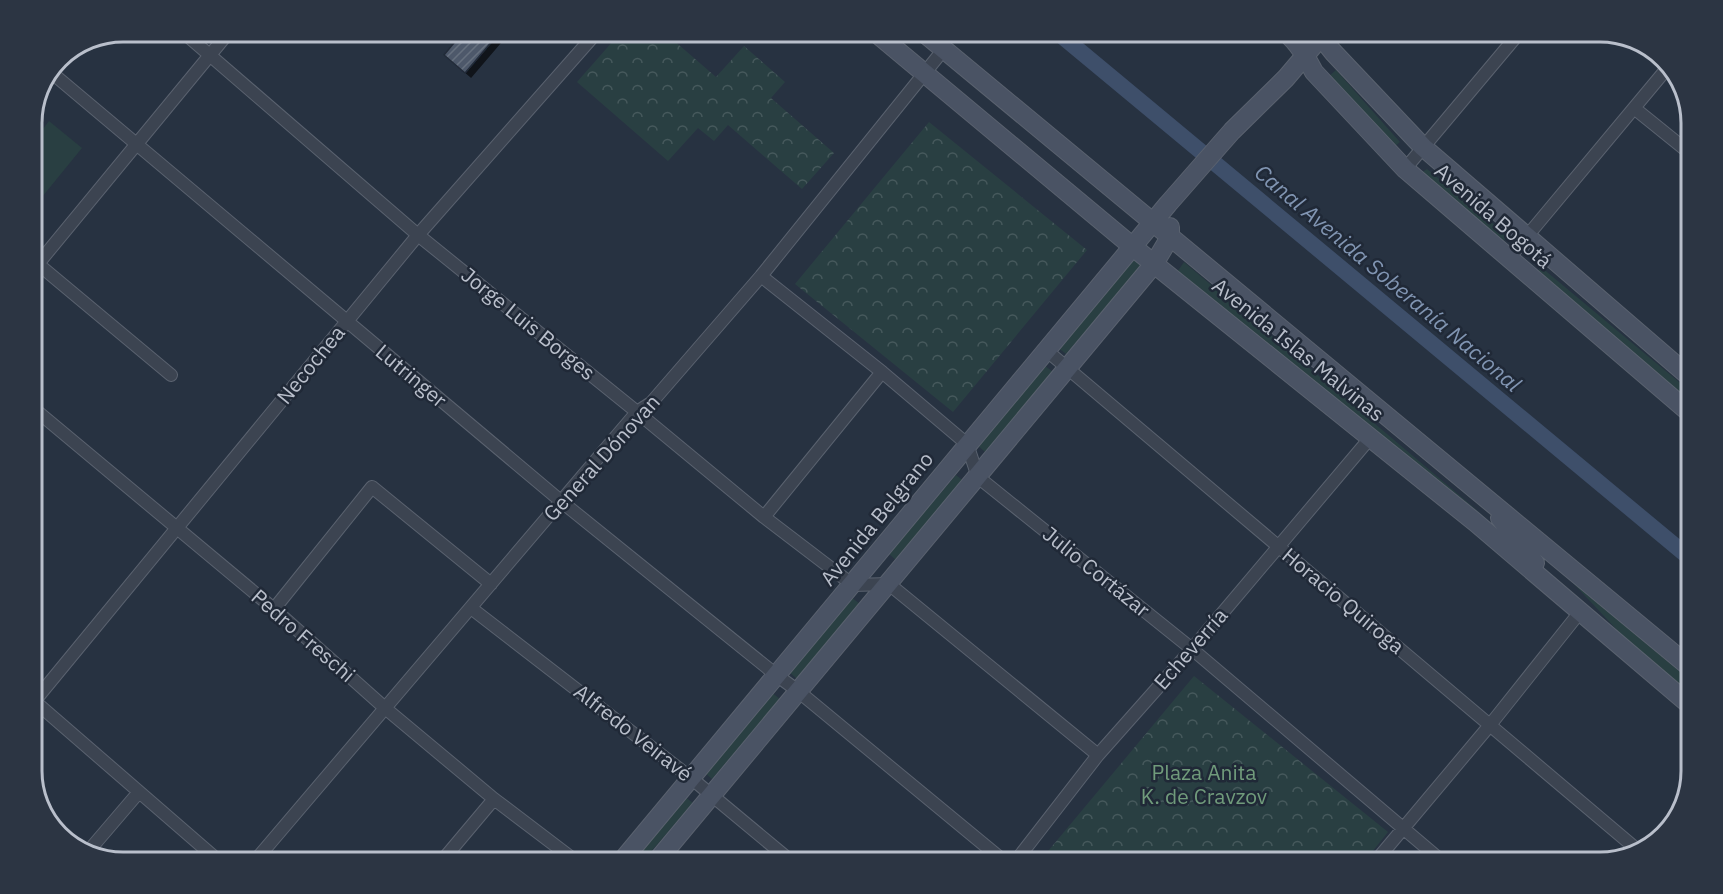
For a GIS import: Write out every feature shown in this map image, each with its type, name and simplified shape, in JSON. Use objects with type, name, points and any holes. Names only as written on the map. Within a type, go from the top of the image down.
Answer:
[{"type":"main road","name":"Avenida Islas Malvinas","points":[[887,42],[1133,247],[1371,437],[1681,697]]},
{"type":"main road","name":"Avenida Islas Malvinas","points":[[935,42],[1478,489],[1681,660]]},
{"type":"main road","name":"Avenida Bogotá","points":[[1295,42],[1314,72],[1405,169],[1508,260],[1681,406]]},
{"type":"main road","name":"Avenida Belgrano","points":[[629,852],[1168,204],[1232,131],[1305,57],[1315,42]]},
{"type":"main road","name":"Avenida Bogotá","points":[[1327,42],[1333,52],[1423,147],[1681,370]]},
{"type":"main road","points":[[664,852],[1154,264],[1170,237],[1168,204]]},
{"type":"main road","points":[[1478,489],[1556,590]]},
{"type":"street","name":"Jorge Luis Borges","points":[[195,42],[418,235],[764,517],[853,585]]},
{"type":"street","points":[[42,259],[220,42]]},
{"type":"street","name":"Necochea","points":[[42,690],[418,235],[588,42]]},
{"type":"street","points":[[1405,169],[1512,42]]},
{"type":"street","name":"General Dónovan","points":[[263,852],[637,412],[651,403],[761,276],[944,49]]},
{"type":"street","points":[[1508,260],[1663,73]]},
{"type":"street","name":"Lutringer","points":[[57,77],[562,502],[775,674]]},
{"type":"street","points":[[1634,108],[1681,146]]},
{"type":"street","points":[[42,273],[171,375]]},
{"type":"street","points":[[761,276],[882,372],[967,444],[978,477]]},
{"type":"street","name":"Horacio Quiroga","points":[[1046,350],[1632,845]]},
{"type":"street","points":[[764,517],[882,372]]},
{"type":"street","name":"Pedro Freschi","points":[[42,415],[274,609],[385,708],[494,799],[564,852]]},
{"type":"street","name":"Echeverría","points":[[1023,852],[1098,755],[1192,649],[1371,437]]},
{"type":"street","name":"Julio Cortázar","points":[[978,477],[1192,649],[1431,852]]},
{"type":"street","points":[[274,609],[372,487],[491,584]]},
{"type":"street","points":[[853,585],[889,584],[1098,755]]},
{"type":"street","name":"Alfredo Veiravé","points":[[471,608],[691,778],[780,852]]},
{"type":"street","points":[[1384,852],[1580,612]]},
{"type":"street","points":[[775,674],[993,852]]},
{"type":"street","points":[[42,710],[208,852]]},
{"type":"street","points":[[93,846],[139,792]]},
{"type":"street","points":[[449,852],[494,799]]},
{"type":"green space","points":[[612,42],[676,42],[716,77],[744,46],[785,82],[771,98],[834,153],[802,189],[728,125],[714,141],[698,128],[668,161],[577,82]]},
{"type":"green space","points":[[1336,70],[1400,142],[1393,148],[1329,76]]},
{"type":"green space","points":[[49,121],[82,148],[42,197],[42,130]]},
{"type":"green space","points":[[929,122],[1087,250],[953,412],[795,284]]},
{"type":"green space","points":[[1427,169],[1508,236],[1501,243],[1419,174]]},
{"type":"green space","points":[[1132,258],[1141,266],[1066,354],[1057,347]]},
{"type":"green space","points":[[1184,262],[1485,517],[1177,272]]},
{"type":"green space","points":[[1541,267],[1681,384],[1681,396],[1536,275]]},
{"type":"green space","points":[[1044,365],[1053,372],[985,452],[977,445]]},
{"type":"green space","points":[[956,475],[965,482],[898,562],[889,554]]},
{"type":"green space","points":[[1571,581],[1681,673],[1681,687],[1633,647]]},
{"type":"green space","points":[[851,597],[860,604],[797,679],[788,671]]},
{"type":"green space","name":"Plaza Anita K. de Cravzov","points":[[1194,676],[1388,832],[1372,852],[1047,852]]},
{"type":"green space","points":[[771,692],[780,699],[712,779],[704,772]]},
{"type":"green space","points":[[684,796],[693,803],[651,852],[636,852]]},
{"type":"building","points":[[455,42],[491,42],[465,73],[444,55]]},
{"type":"waterway","name":"Canal Avenida Soberanía Nacional","points":[[1069,42],[1681,551]]}]
